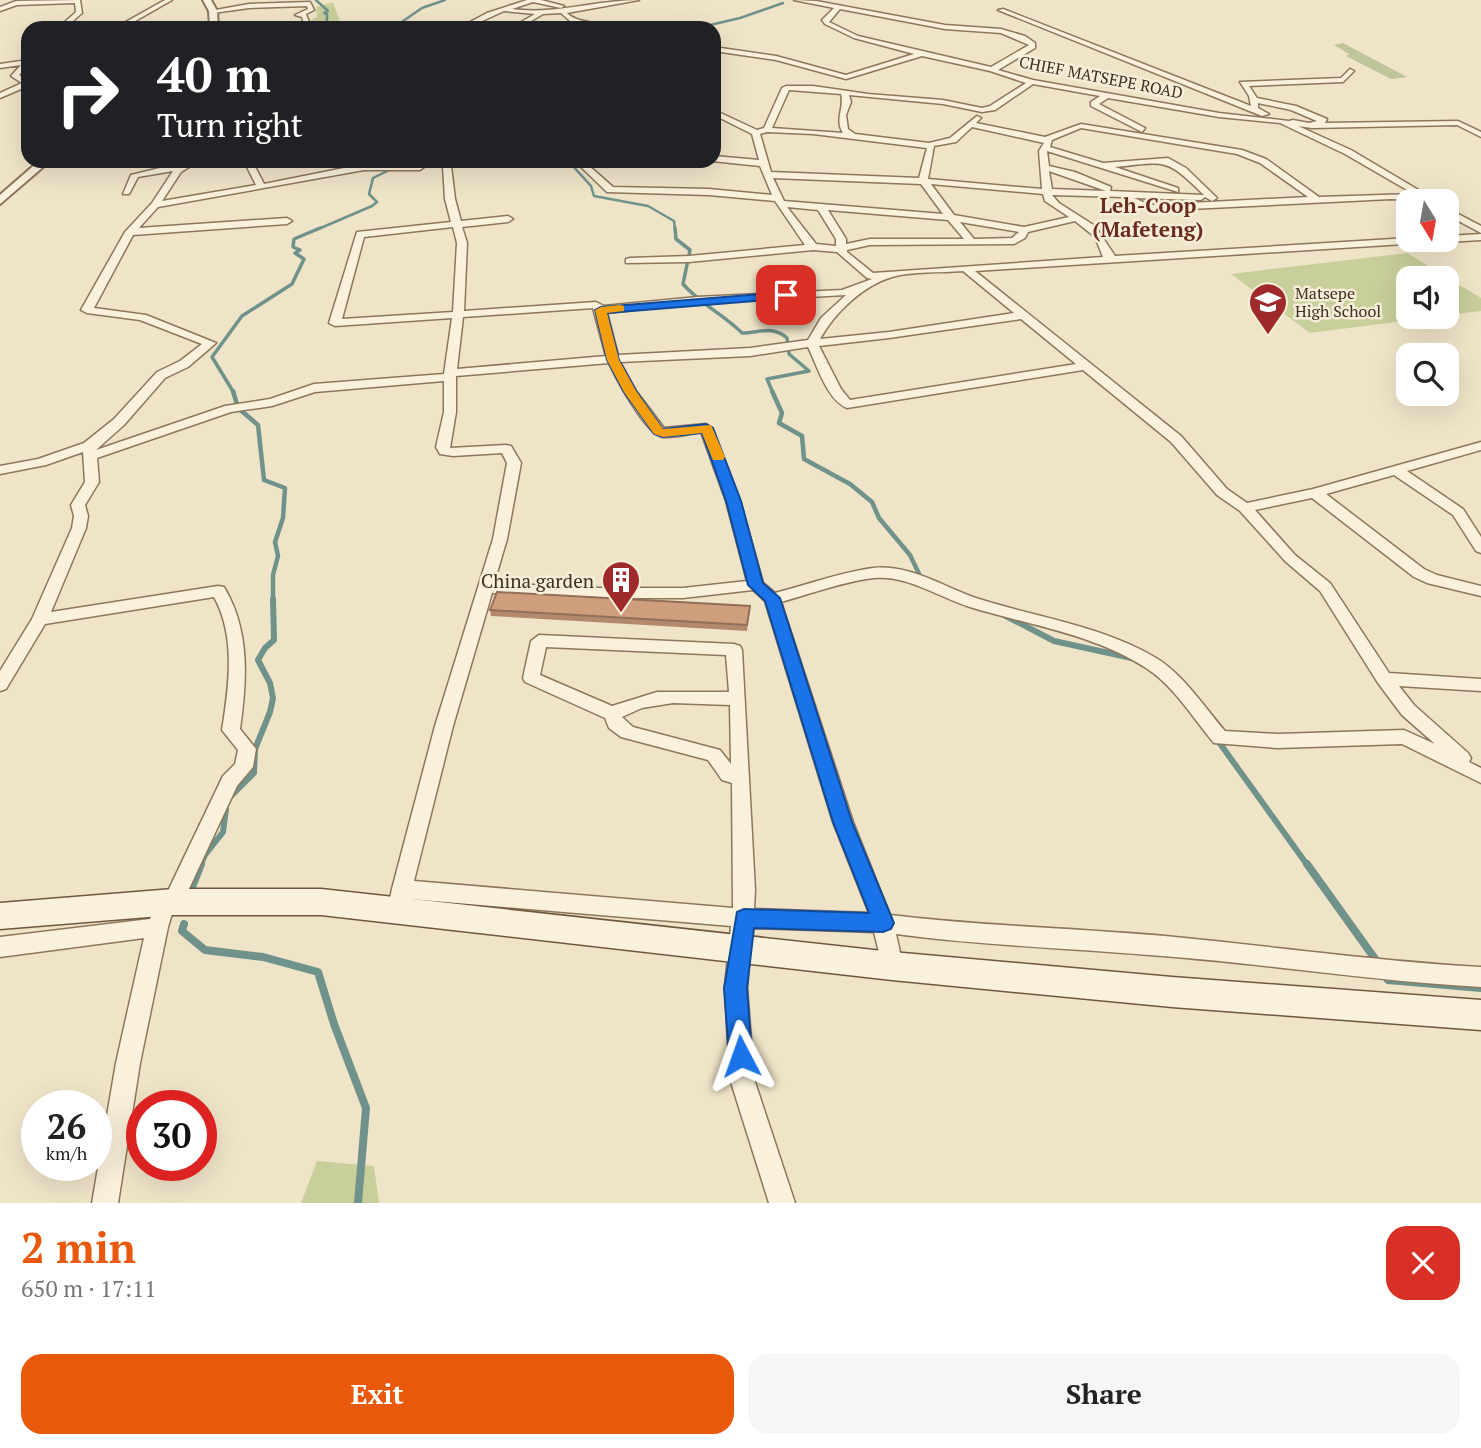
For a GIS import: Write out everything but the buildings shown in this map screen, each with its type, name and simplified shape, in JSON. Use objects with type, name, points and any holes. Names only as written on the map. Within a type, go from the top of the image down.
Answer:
[{"type":"main road","points":[[0,916],[400,899],[741,950],[1172,992],[1481,1015]]},
{"type":"street","points":[[0,11],[18,1],[84,0]]},
{"type":"street","points":[[131,21],[169,0]]},
{"type":"street","points":[[207,0],[213,10],[214,21]]},
{"type":"street","points":[[476,21],[533,0],[578,4],[632,0]]},
{"type":"street","name":"CHIEF MATSEPE ROAD","points":[[797,0],[959,30],[988,26],[1014,33],[1033,44],[1032,48],[1016,59],[992,69]]},
{"type":"street","points":[[993,0],[999,13],[1282,121],[1310,126],[1458,123],[1481,135]]},
{"type":"street","points":[[78,1],[79,11]]},
{"type":"street","points":[[213,10],[310,4],[311,10],[298,15],[305,16],[306,21]]},
{"type":"street","points":[[503,9],[540,14],[567,10],[578,4]]},
{"type":"street","points":[[838,6],[825,20],[856,37],[992,69]]},
{"type":"street","points":[[567,10],[565,17],[570,21]]},
{"type":"street","points":[[0,11],[14,13]]},
{"type":"street","points":[[67,11],[79,11]]},
{"type":"street","points":[[68,21],[79,11]]},
{"type":"street","points":[[527,21],[540,14]]},
{"type":"street","points":[[721,50],[776,58],[846,77],[922,54]]},
{"type":"street","points":[[0,66],[21,63]]},
{"type":"street","name":"CHIEF MATSEPE ROAD","points":[[992,69],[1000,74],[1032,82],[1164,105],[1282,121],[1325,141],[1411,189]]},
{"type":"street","points":[[1255,110],[1254,100],[1243,84],[1343,80],[1350,71]]},
{"type":"street","points":[[767,130],[786,88],[813,88],[943,102],[982,110],[992,108],[1032,82]]},
{"type":"street","points":[[0,96],[21,86]]},
{"type":"street","points":[[844,92],[847,103],[842,115],[844,130],[853,136]]},
{"type":"street","points":[[1107,95],[1094,104],[1153,135],[1178,142]]},
{"type":"street","points":[[1254,100],[1293,108],[1324,121],[1310,126]]},
{"type":"street","points":[[1112,130],[1088,111],[1128,105],[1164,105]]},
{"type":"street","points":[[1293,108],[1293,116],[1300,123]]},
{"type":"street","points":[[721,116],[756,133],[767,130],[929,145],[953,140],[972,125],[982,110]]},
{"type":"street","points":[[1247,117],[1266,115]]},
{"type":"street","points":[[972,125],[1046,144],[1102,166],[1231,203]]},
{"type":"street","points":[[1310,126],[1325,141]]},
{"type":"street","points":[[1112,259],[1105,254],[1105,247],[1096,234],[1048,199],[1043,151],[1046,144],[1070,127],[1112,130],[1230,149],[1255,156],[1316,199]]},
{"type":"street","points":[[756,133],[761,163],[789,219],[813,247]]},
{"type":"street","points":[[923,181],[931,148],[929,145]]},
{"type":"street","points":[[721,160],[761,163]]},
{"type":"street","points":[[1102,166],[1165,160],[1183,170],[1205,197]]},
{"type":"street","points":[[1044,167],[1072,174],[1149,208],[1396,195]]},
{"type":"street","points":[[0,201],[37,168]]},
{"type":"street","points":[[127,192],[133,172],[158,168]]},
{"type":"street","points":[[0,685],[40,619],[79,528],[81,516],[78,505],[92,482],[90,451],[161,374],[184,364],[210,343],[142,317],[87,310],[130,232],[155,205],[181,168]]},
{"type":"street","points":[[252,168],[261,187]]},
{"type":"street","points":[[155,205],[359,168]]},
{"type":"street","points":[[447,168],[450,199],[462,243],[458,313],[450,375],[450,412],[443,447],[445,450],[506,449],[514,463],[500,539],[444,726],[400,899],[883,923],[952,932],[1164,946],[1406,973],[1481,977]]},
{"type":"street","points":[[586,168],[613,190],[709,192],[821,207],[954,218],[1024,230],[1077,218]]},
{"type":"street","points":[[769,175],[923,181],[1049,192],[1205,197]]},
{"type":"street","points":[[923,181],[938,195],[946,212],[954,218],[970,241]]},
{"type":"street","points":[[821,207],[841,239],[842,253],[871,275],[1396,242]]},
{"type":"street","points":[[1460,218],[1481,230]]},
{"type":"street","points":[[508,219],[360,234],[335,323],[596,305],[601,310],[613,360],[630,392],[659,431],[663,433],[706,428],[733,501],[756,585],[772,598],[843,822],[883,923],[892,966]]},
{"type":"street","points":[[130,232],[288,221]]},
{"type":"street","points":[[629,261],[841,247],[853,243],[895,240],[1014,241],[1022,236],[1024,230]]},
{"type":"street","points":[[1460,238],[1481,237]]},
{"type":"street","points":[[965,268],[1176,439],[1222,492],[1245,508],[1290,558],[1325,587],[1384,679],[1408,710],[1481,776]]},
{"type":"street","points":[[601,310],[697,300],[843,293],[876,283],[884,278],[883,275]]},
{"type":"street","points":[[813,342],[825,320],[862,288]]},
{"type":"street","points":[[0,470],[90,451],[229,409],[272,402],[314,388],[574,361],[750,352],[1021,315]]},
{"type":"street","points":[[813,342],[835,390],[847,404],[1083,366]]},
{"type":"street","points":[[1245,508],[1315,493],[1481,446]]},
{"type":"street","points":[[1398,471],[1458,512],[1481,548]]},
{"type":"street","points":[[1315,493],[1419,573],[1432,579],[1481,590]]},
{"type":"street","points":[[772,598],[873,573],[888,572],[915,577],[971,602],[1102,641],[1153,664],[1220,738],[1278,741],[1404,737],[1481,776]]},
{"type":"street","points":[[486,588],[594,593],[683,593],[756,585]]},
{"type":"street","points":[[40,619],[218,591],[231,615],[237,654],[236,702],[231,730],[247,749],[244,767],[230,781],[165,910],[128,1063],[105,1203]]},
{"type":"street","points":[[740,777],[729,775],[714,755],[627,732],[615,723],[612,714],[531,678],[539,641],[734,650],[738,699],[744,918],[736,988],[742,1079],[782,1203]]},
{"type":"street","points":[[1384,679],[1481,685]]},
{"type":"street","points":[[612,714],[630,705],[675,697],[738,699]]},
{"type":"street","points":[[0,947],[165,910]]},
{"type":"green space","points":[[333,2],[340,21],[310,21],[317,17],[316,7]]},
{"type":"green space","points":[[1343,43],[1407,77],[1391,79],[1346,56],[1349,54],[1334,45]]},
{"type":"green space","points":[[1407,253],[1428,266],[1396,266],[1396,322],[1310,333],[1231,274]]},
{"type":"green space","points":[[1459,285],[1481,298],[1481,311],[1459,314]]},
{"type":"green space","points":[[317,1161],[374,1166],[379,1203],[301,1203]]},
{"type":"waterway","points":[[316,0],[328,11],[324,13],[327,14],[327,21]]},
{"type":"waterway","points":[[403,21],[422,8],[445,0]]},
{"type":"waterway","points":[[721,22],[783,3]]},
{"type":"waterway","points":[[316,230],[372,206],[377,202],[369,194],[373,178],[394,168]]},
{"type":"waterway","points":[[575,168],[591,186],[594,196],[648,206],[674,221],[675,230]]},
{"type":"waterway","points":[[233,392],[212,357],[242,316],[292,284],[304,259],[295,253],[300,250],[293,247],[294,239],[320,228]]},
{"type":"waterway","points":[[675,228],[676,239],[690,250],[683,284],[742,333],[771,331],[787,338],[789,354],[809,371],[767,379],[773,393]]},
{"type":"waterway","points":[[772,391],[782,413],[779,423],[802,436],[804,459],[850,484],[872,502],[879,518],[910,555],[922,580]]},
{"type":"waterway","points":[[233,392],[238,408],[258,425],[264,480],[285,488],[283,518],[275,542],[278,556],[273,575],[273,599]]},
{"type":"waterway","points":[[228,799],[254,773],[255,749],[270,712],[273,698],[270,683],[258,660],[274,640],[273,599]]},
{"type":"waterway","points":[[1004,615],[1054,641],[1136,659]]},
{"type":"waterway","points":[[1216,738],[1308,866]]},
{"type":"waterway","points":[[200,866],[223,832],[226,809]]},
{"type":"waterway","points":[[192,887],[201,864]]},
{"type":"waterway","points":[[1307,864],[1378,963]]},
{"type":"waterway","points":[[184,924],[182,931],[205,950],[263,957],[318,972],[334,1024],[366,1108],[358,1203]]},
{"type":"waterway","points":[[1384,974],[1388,980],[1481,988]]},
{"type":"slow traffic","points":[[620,308],[601,310],[613,360],[630,392],[663,433],[706,428],[718,457]]},
{"type":"place","name":"Matsepe High School","points":[[1268,336]]},
{"type":"place","name":"China garden","points":[[621,614]]},
{"type":"district","name":"Leh-Coop (Mafeteng)","points":[[1148,217]]},
{"type":"route","points":[[741,1056],[736,988],[744,918],[883,923],[843,822],[772,598],[756,585],[733,501],[706,428],[663,433],[659,431],[630,392],[613,360],[601,310],[697,300],[786,295]]}]
